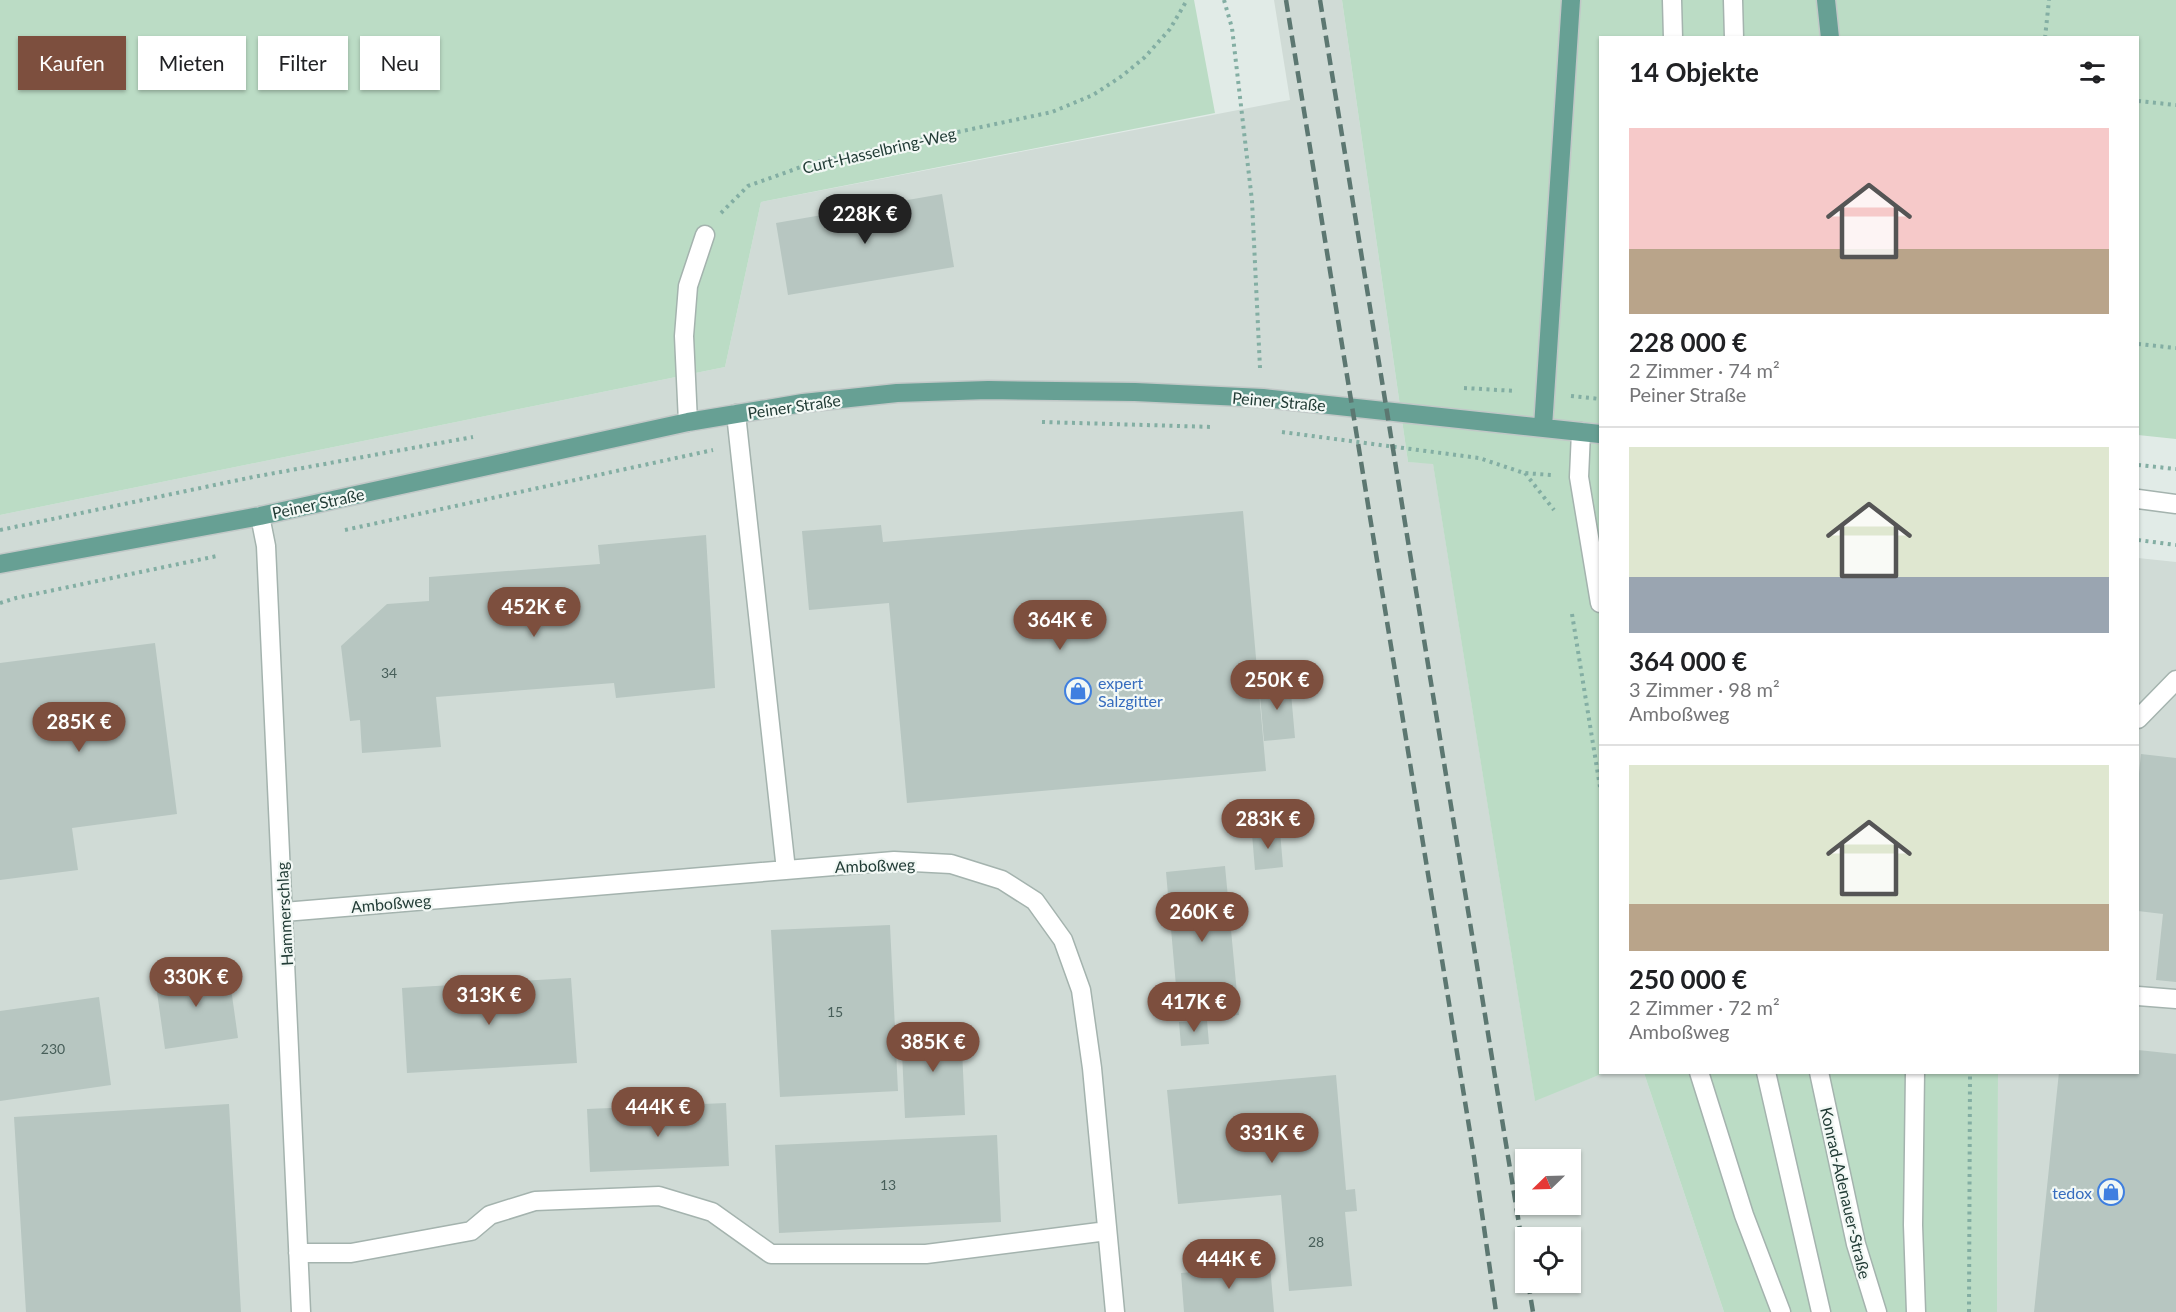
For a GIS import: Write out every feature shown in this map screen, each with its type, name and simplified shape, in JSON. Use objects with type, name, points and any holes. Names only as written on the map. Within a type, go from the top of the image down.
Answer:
[{"type":"main road","points":[[1543,428],[1571,0]]},
{"type":"main road","points":[[1826,0],[1830,36]]},
{"type":"main road","name":"Peiner Straße","points":[[0,564],[260,516],[688,422],[803,403],[897,393],[1135,392],[1263,398],[1408,416],[1599,434]]},
{"type":"street","points":[[1672,0],[1673,36]]},
{"type":"street","points":[[1733,0],[1734,36]]},
{"type":"street","points":[[688,422],[684,336],[688,286],[705,235]]},
{"type":"street","points":[[736,414],[786,870]]},
{"type":"street","points":[[1581,432],[1579,477],[1599,597]]},
{"type":"street","points":[[2139,499],[2176,504]]},
{"type":"street","name":"Hammerschlag","points":[[260,516],[266,546],[301,1312]]},
{"type":"street","points":[[2139,718],[2176,680]]},
{"type":"street","name":"Amboßweg","points":[[284,912],[894,861],[951,864],[1002,880],[1035,901],[1063,940],[1081,990],[1092,1068],[1115,1312]]},
{"type":"street","points":[[2139,996],[2176,999]]},
{"type":"street","points":[[1700,1074],[1744,1215],[1781,1312]]},
{"type":"street","points":[[1766,1074],[1821,1312]]},
{"type":"street","name":"Konrad-Adenauer-Straße","points":[[1819,1074],[1856,1244],[1877,1312]]},
{"type":"street","points":[[1915,1074],[1913,1225],[1916,1312]]},
{"type":"street","points":[[298,1253],[351,1253],[471,1231],[490,1215],[535,1202],[659,1196],[712,1212],[771,1254],[926,1254],[1107,1231]]},
{"type":"path","name":"Curt-Hasselbring-Weg","points":[[705,235],[732,200],[748,186],[770,178],[812,163],[1052,112],[1093,95],[1122,76],[1144,57],[1170,29],[1186,0]]},
{"type":"path","points":[[1224,0],[1232,28],[1252,201],[1260,368]]},
{"type":"path","points":[[2045,36],[2049,0]]},
{"type":"path","points":[[2139,101],[2176,105]]},
{"type":"path","points":[[2139,344],[2176,348]]},
{"type":"path","points":[[0,530],[253,477],[479,436]]},
{"type":"path","points":[[2139,465],[2176,469]]},
{"type":"path","points":[[1524,473],[1556,513]]},
{"type":"path","points":[[2139,540],[2176,544]]},
{"type":"path","points":[[1571,606],[1599,781]]},
{"type":"path","points":[[1969,1312],[1970,1074]]},
{"type":"shaded area","points":[[1274,0],[1342,0],[1408,462],[1433,463],[1535,1100],[1601,1074],[1644,1074],[1724,1312],[0,1312],[0,515],[725,367],[761,202],[1290,100]]},
{"type":"shaded area","points":[[2139,558],[2176,562],[2176,1312],[1997,1312],[1998,1074],[2139,1074]]},
{"type":"green space","points":[[0,0],[1194,0],[1215,113],[761,202],[725,367],[0,515]]},
{"type":"green space","points":[[1342,0],[2176,0],[2176,439],[2139,435],[2139,36],[1599,36],[1599,1074],[1602,1074],[1535,1101],[1433,464],[1408,462]]},
{"type":"green space","points":[[1644,1074],[1998,1074],[1997,1312],[1724,1312]]},
{"type":"building","points":[[942,194],[954,267],[788,295],[776,223]]},
{"type":"building","name":"expert Salzgitter","points":[[1243,511],[1266,771],[907,803],[889,603],[809,610],[802,531],[881,525],[883,542]]},
{"type":"building","points":[[706,535],[715,688],[616,698],[614,683],[436,697],[441,747],[362,753],[360,720],[350,721],[341,646],[387,604],[429,601],[429,577],[600,564],[598,545]]},
{"type":"building","points":[[155,643],[177,814],[72,828],[78,870],[0,880],[0,663]]},
{"type":"building","points":[[1290,682],[1295,738],[1264,741],[1259,684]]},
{"type":"building","points":[[2141,754],[2176,758],[2176,982],[2156,980],[2163,914],[2139,911]]},
{"type":"building","points":[[1280,831],[1283,867],[1255,870],[1252,834]]},
{"type":"building","points":[[1225,866],[1239,1015],[1179,1020],[1166,872]]},
{"type":"building","points":[[890,925],[898,1091],[780,1097],[771,930]]},
{"type":"building","points":[[228,967],[238,1038],[165,1049],[155,978]]},
{"type":"building","points":[[571,978],[577,1063],[407,1073],[402,988]]},
{"type":"building","points":[[99,997],[111,1085],[0,1101],[0,1011]]},
{"type":"building","points":[[1207,1020],[1209,1044],[1181,1046],[1179,1022]]},
{"type":"building","points":[[961,1027],[965,1115],[905,1118],[901,1030]]},
{"type":"building","name":"tedox","points":[[2139,1050],[2176,1054],[2176,1312],[2034,1312],[2059,1074],[2139,1074]]},
{"type":"building","points":[[1336,1075],[1346,1190],[1355,1189],[1357,1211],[1345,1212],[1352,1286],[1289,1291],[1281,1195],[1178,1204],[1167,1090]]},
{"type":"building","points":[[726,1103],[729,1166],[590,1172],[587,1109]]},
{"type":"building","points":[[229,1104],[241,1312],[26,1312],[14,1117]]},
{"type":"building","points":[[997,1135],[1001,1222],[779,1233],[775,1145]]},
{"type":"building","points":[[1270,1265],[1274,1312],[1184,1312],[1181,1273]]},
{"type":"railway","points":[[1286,0],[1474,1157],[1496,1312]]},
{"type":"railway","points":[[1320,0],[1519,1227]]},
{"type":"railway","points":[[1530,1293],[1533,1312]]},
{"type":"place","name":"expert Salzgitter","points":[[1078,691]]},
{"type":"place","name":"tedox","points":[[2111,1192]]}]
